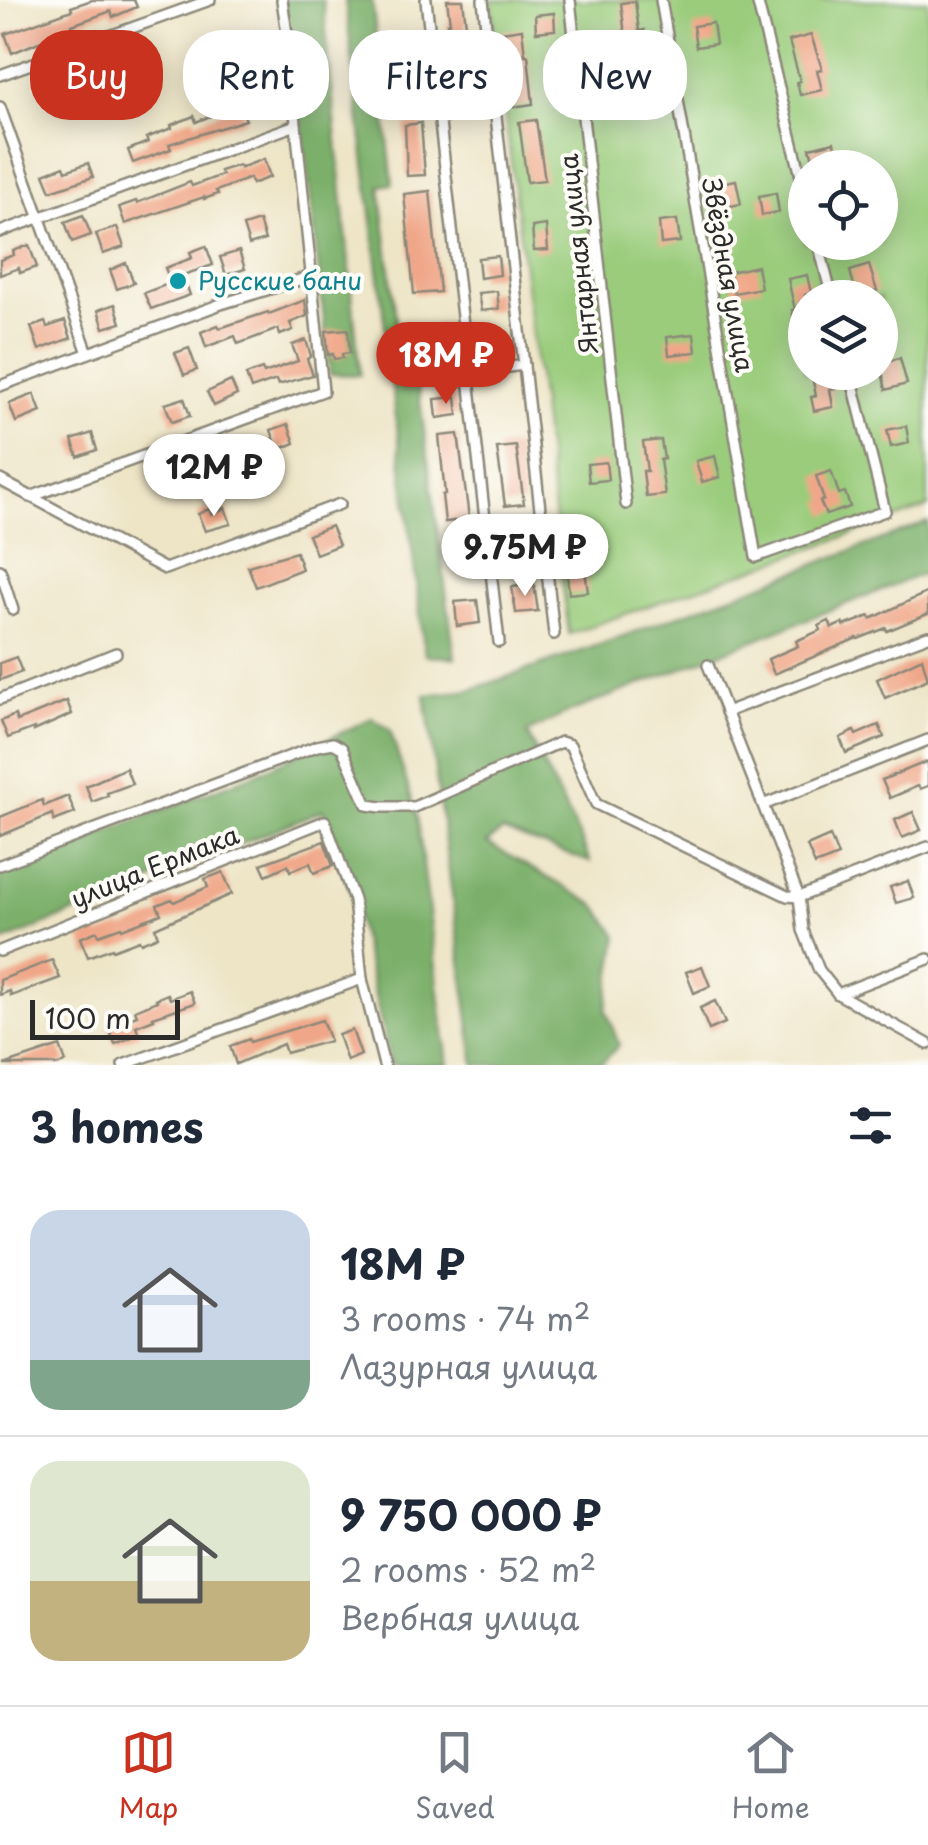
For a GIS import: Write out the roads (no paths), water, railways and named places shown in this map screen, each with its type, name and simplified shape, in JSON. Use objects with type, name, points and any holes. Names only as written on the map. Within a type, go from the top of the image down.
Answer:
[{"type":"street","points":[[0,75],[210,0]]},
{"type":"street","points":[[30,497],[323,391],[282,0]]},
{"type":"street","points":[[426,0],[499,642]]},
{"type":"street","points":[[483,0],[554,634]]},
{"type":"street","name":"Янтарная улица","points":[[570,0],[626,504]]},
{"type":"street","name":"Звёздная улица","points":[[661,0],[756,558],[885,511],[855,390]]},
{"type":"street","points":[[757,0],[794,150]]},
{"type":"street","points":[[0,107],[88,353]]},
{"type":"street","points":[[0,232],[296,125]]},
{"type":"street","points":[[0,386],[221,304],[312,276]]},
{"type":"street","points":[[468,372],[524,365]]},
{"type":"street","points":[[0,480],[165,569],[340,504]]},
{"type":"street","points":[[0,570],[13,610]]},
{"type":"street","points":[[726,712],[928,636]]},
{"type":"street","points":[[0,698],[116,653]]},
{"type":"street","points":[[708,665],[799,897],[803,930],[818,970],[838,994],[928,1044]]},
{"type":"street","points":[[763,805],[928,740]]},
{"type":"street","points":[[0,865],[333,743],[342,748],[368,804],[381,807],[414,807],[561,742],[570,745],[596,804],[787,896],[799,897],[928,847]]},
{"type":"street","name":"улица Ермака","points":[[0,951],[324,821],[354,900],[362,979]]},
{"type":"street","points":[[838,994],[928,959]]},
{"type":"street","points":[[123,1065],[362,979],[384,1065]]},
{"type":"place","name":"Русские бани","points":[[178,281]]}]
